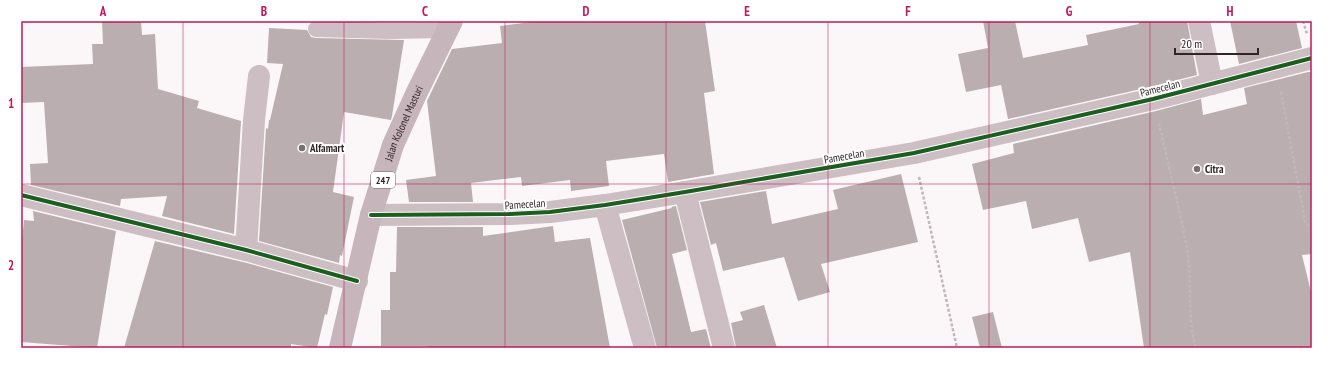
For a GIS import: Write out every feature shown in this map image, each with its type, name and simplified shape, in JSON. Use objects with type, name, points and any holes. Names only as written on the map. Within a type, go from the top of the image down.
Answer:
[{"type":"main road","name":"Jalan Kolonel Masturi","points":[[340,348],[357,281],[371,216],[393,145],[417,92],[450,26]]},
{"type":"street","points":[[1198,21],[1212,84]]},
{"type":"street","name":"Pamecelan","points":[[371,216],[510,214],[605,205],[685,192],[914,153],[1153,99],[1312,58]]},
{"type":"street","points":[[246,250],[254,120],[259,76]]},
{"type":"street","points":[[685,192],[724,348]]},
{"type":"street","points":[[21,195],[246,250],[357,281]]},
{"type":"street","points":[[605,205],[645,348]]},
{"type":"lane","points":[[316,29],[389,31],[450,26]]},
{"type":"path","points":[[1276,68],[1305,221],[1306,224],[1312,228]]},
{"type":"path","points":[[1153,99],[1187,249],[1190,320],[1196,348]]},
{"type":"path","points":[[914,153],[957,348]]},
{"type":"building","points":[[102,21],[141,21],[142,35],[155,34],[158,89],[199,101],[197,108],[241,121],[234,234],[162,216],[167,196],[121,199],[120,206],[31,185],[30,164],[48,163],[44,102],[21,103],[21,67],[93,64],[92,44],[103,44]]},
{"type":"building","points":[[538,21],[705,21],[715,91],[704,93],[714,174],[668,182],[664,154],[606,161],[609,186],[571,191],[570,180],[522,186],[521,177],[471,183],[473,202],[409,202],[406,180],[436,176],[427,101],[452,49],[502,43],[500,26]]},
{"type":"building","points":[[983,21],[1015,21],[1023,58],[1088,45],[1086,35],[1139,24],[1138,21],[1187,21],[1197,75],[1008,119],[1001,85],[966,92],[958,54],[988,48]]},
{"type":"building","points":[[1230,21],[1296,21],[1302,48],[1239,64]]},
{"type":"building","points":[[269,28],[307,30],[311,37],[316,38],[404,40],[391,120],[344,112],[333,192],[354,197],[342,256],[340,255],[339,263],[259,241],[266,128],[268,129],[283,64],[267,63]]},
{"type":"building","points":[[1312,72],[1312,254],[1302,255],[1312,296],[1312,348],[1144,348],[1130,252],[1089,262],[1078,218],[1032,229],[1026,201],[983,210],[972,164],[1014,153],[1013,144],[1201,99],[1203,115],[1247,104],[1244,88]]},
{"type":"building","points":[[901,174],[918,242],[821,264],[830,292],[798,301],[784,257],[723,271],[716,243],[711,245],[700,202],[766,191],[772,224],[838,209],[833,190]]},
{"type":"building","points":[[676,206],[687,250],[672,254],[691,332],[706,329],[711,348],[657,348],[622,220]]},
{"type":"building","points":[[33,211],[116,231],[97,348],[21,342],[21,251],[24,220],[34,221]]},
{"type":"building","points":[[553,226],[555,242],[590,238],[610,348],[428,348],[428,346],[381,346],[381,310],[390,310],[390,272],[396,272],[397,227],[483,227],[483,236]]},
{"type":"building","points":[[155,241],[243,262],[333,287],[327,315],[325,314],[317,348],[291,344],[291,348],[124,348]]},
{"type":"building","points":[[764,305],[777,348],[736,348],[731,323],[743,320],[740,312]]},
{"type":"building","points":[[993,312],[1002,348],[980,348],[972,317]]},
{"type":"cycle path","points":[[371,215],[510,214],[550,212],[685,192],[914,153],[1153,99],[1312,58]]},
{"type":"cycle path","points":[[21,195],[246,250],[357,281]]},
{"type":"place","name":"Alfamart","points":[[302,148]]},
{"type":"place","name":"Citra","points":[[1197,169]]}]
